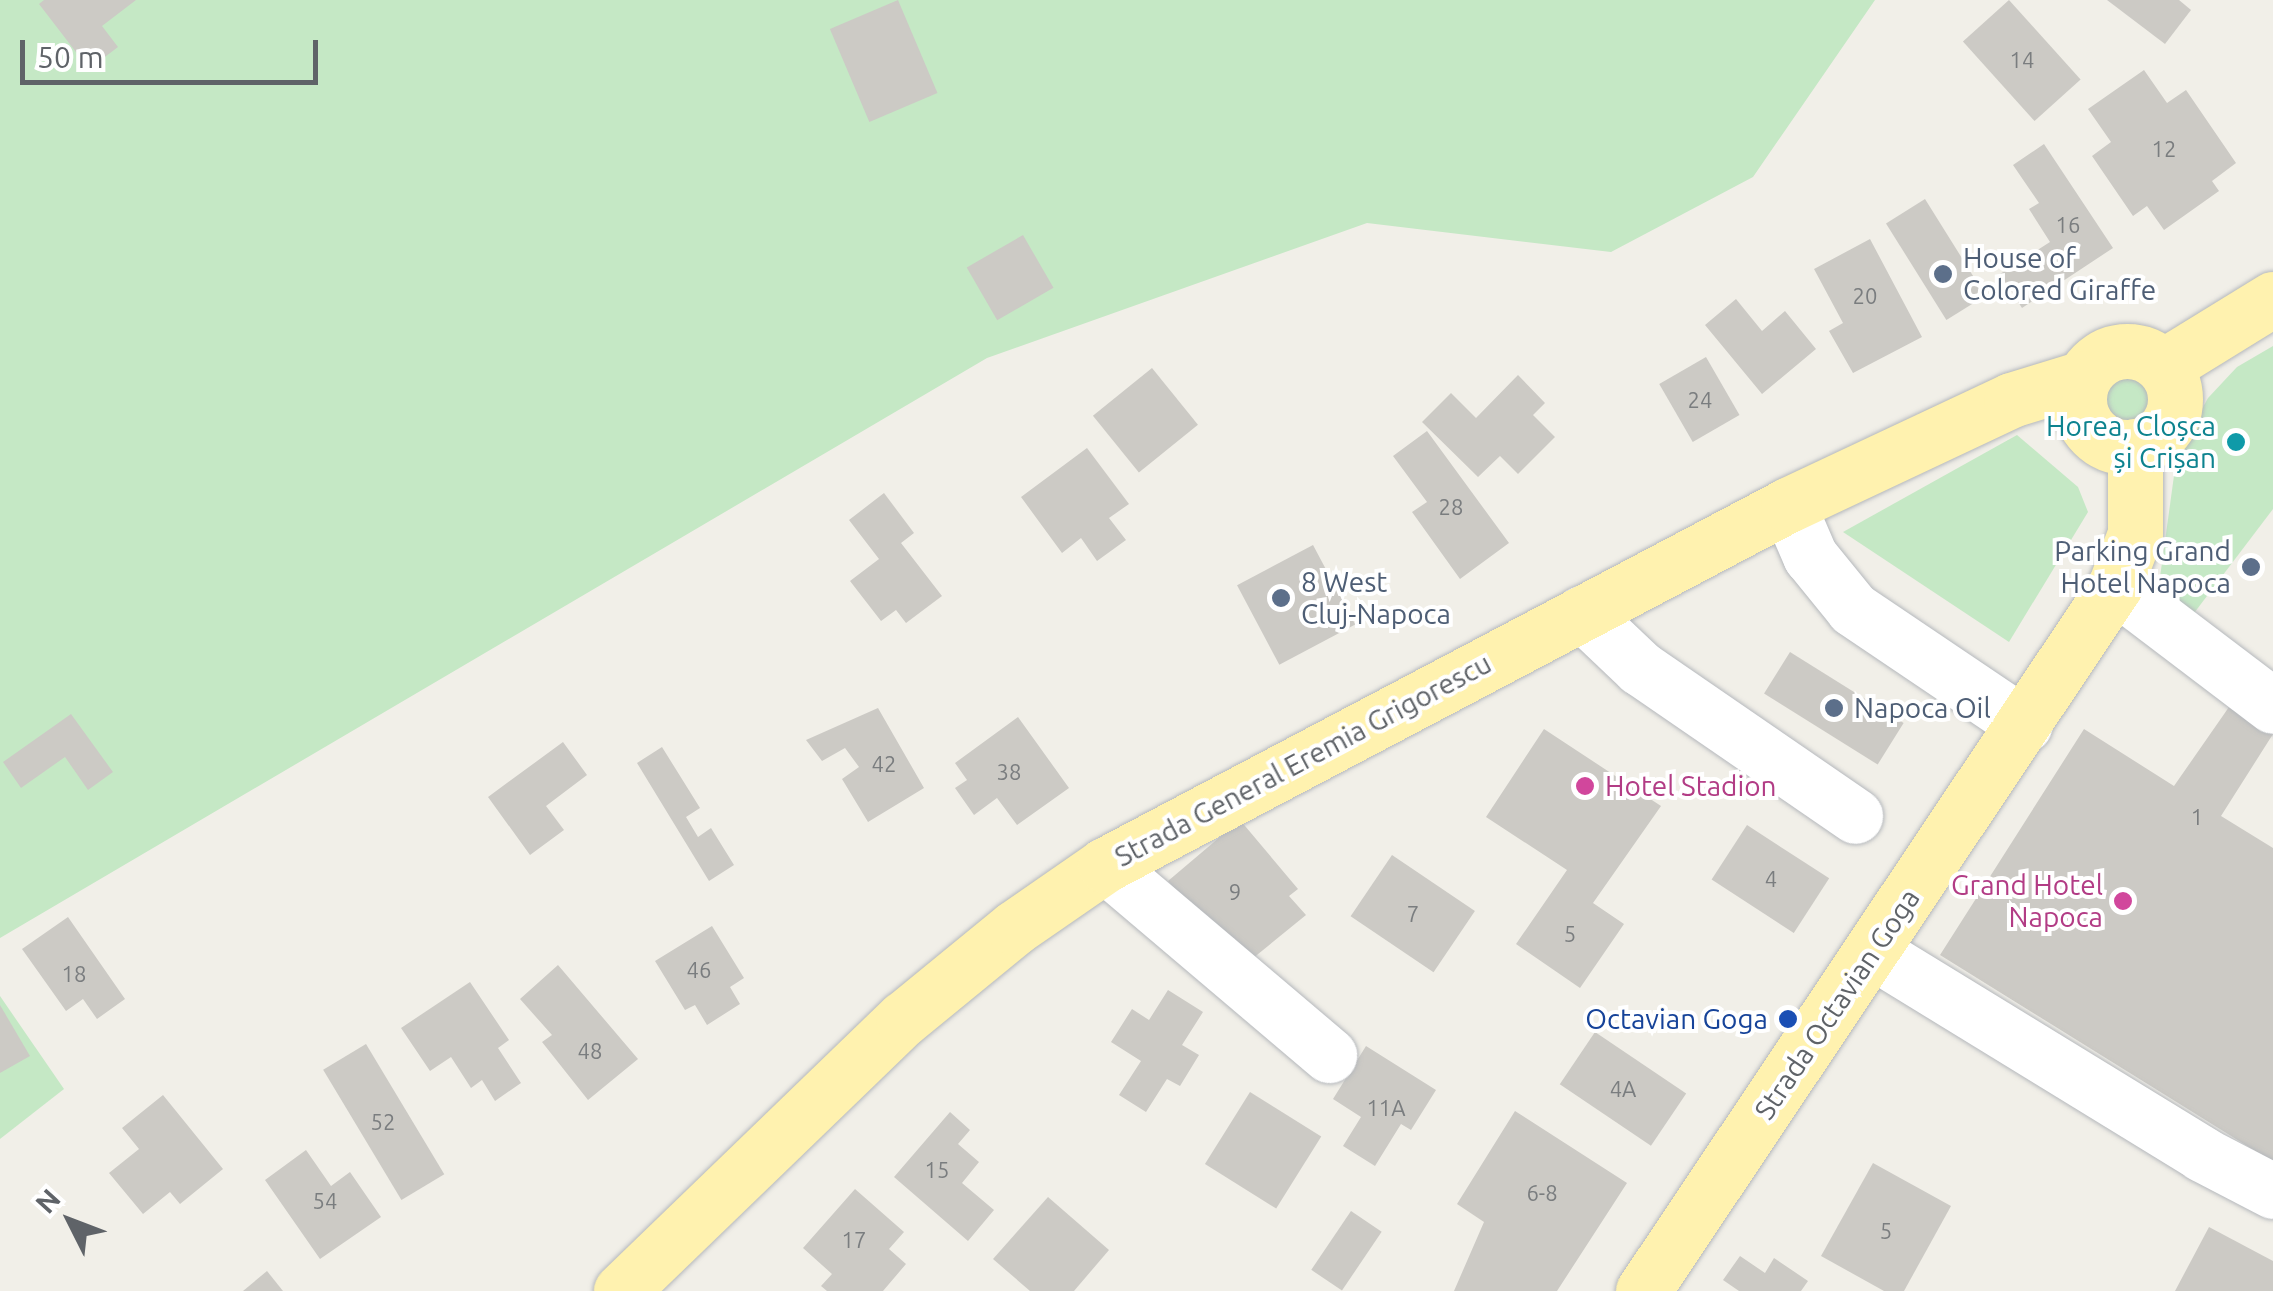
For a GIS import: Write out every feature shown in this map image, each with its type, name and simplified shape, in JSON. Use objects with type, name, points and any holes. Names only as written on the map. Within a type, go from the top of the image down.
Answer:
[{"type":"main road","points":[[2164,366],[2273,299]]},
{"type":"main road","points":[[2127,350],[2164,366],[2172,380],[2174,411],[2157,438],[2135,446],[2113,446],[2090,430],[2079,405],[2084,378],[2102,358],[2127,350]]},
{"type":"main road","name":"Strada General Eremia Grigorescu","points":[[622,1291],[903,1019],[1014,928],[1105,865],[1788,505],[2012,400],[2084,378]]},
{"type":"main road","name":"Strada Octavian Goga","points":[[1642,1291],[2115,586],[2135,534],[2135,446]]},
{"type":"street","points":[[1788,505],[1810,556],[1852,609],[2024,724]]},
{"type":"street","points":[[2115,586],[2273,706]]},
{"type":"street","points":[[1582,613],[1640,668],[1855,816]]},
{"type":"street","points":[[1105,865],[1330,1055]]},
{"type":"street","points":[[1873,952],[2202,1154],[2273,1191]]},
{"type":"green space","points":[[0,0],[1875,0],[1753,177],[1611,252],[1367,223],[987,358],[0,938]]},
{"type":"green space","points":[[2273,346],[2273,509],[2185,625],[2157,599],[2177,454],[2208,398],[2237,367]]},
{"type":"green space","points":[[2126,367],[2149,376],[2158,399],[2149,422],[2126,431],[2103,422],[2094,399],[2103,376]]},
{"type":"green space","points":[[2017,435],[2078,487],[2088,512],[2009,642],[1843,532]]},
{"type":"green space","points":[[0,996],[64,1089],[0,1139]]},
{"type":"building","points":[[44,0],[136,0],[102,26],[118,47],[89,69],[39,4]]},
{"type":"building","points":[[898,0],[937,93],[869,122],[830,29]]},
{"type":"building","points":[[2009,0],[2081,80],[2035,121],[1963,41]]},
{"type":"building","points":[[2107,0],[2179,0],[2191,10],[2165,44]]},
{"type":"building","points":[[2144,70],[2167,103],[2186,90],[2236,163],[2212,181],[2219,191],[2164,230],[2147,206],[2133,216],[2092,156],[2111,142],[2088,109]]},
{"type":"building","points":[[2044,144],[2113,248],[2022,308],[2000,274],[2050,242],[2029,209],[2039,203],[2013,165]]},
{"type":"building","points":[[1925,199],[1985,296],[1946,320],[1886,223]]},
{"type":"building","points":[[1023,235],[1054,288],[997,320],[967,268]]},
{"type":"building","points":[[1870,239],[1922,337],[1853,373],[1829,331],[1843,323],[1814,269]]},
{"type":"building","points":[[1736,299],[1762,331],[1785,311],[1816,349],[1762,394],[1705,325]]},
{"type":"building","points":[[1706,357],[1740,415],[1693,442],[1659,384]]},
{"type":"building","points":[[1152,368],[1198,425],[1139,473],[1093,416]]},
{"type":"building","points":[[1518,375],[1545,403],[1533,415],[1555,437],[1518,474],[1500,456],[1478,477],[1422,422],[1451,393],[1476,418]]},
{"type":"building","points":[[1427,431],[1509,543],[1460,579],[1412,512],[1427,502],[1393,456]]},
{"type":"building","points":[[1087,448],[1129,504],[1109,518],[1126,540],[1097,561],[1081,538],[1062,553],[1021,497]]},
{"type":"building","points":[[884,493],[914,533],[901,543],[942,596],[906,623],[896,610],[881,621],[850,581],[879,559],[849,520]]},
{"type":"building","points":[[1313,545],[1355,624],[1279,665],[1237,585]]},
{"type":"building","name":"Napoca Oil","points":[[1790,652],[1904,723],[1878,765],[1764,694]]},
{"type":"building","name":"Grand Hotel Napoca","points":[[2229,707],[2273,734],[2221,816],[2273,848],[2273,1162],[1940,955],[2084,729],[2174,786]]},
{"type":"building","points":[[878,708],[924,788],[868,822],[842,779],[859,767],[845,748],[822,761],[806,740]]},
{"type":"building","points":[[71,714],[113,772],[88,790],[65,757],[21,788],[3,762]]},
{"type":"building","points":[[1018,717],[1069,788],[1017,825],[997,798],[974,815],[955,788],[967,780],[955,763]]},
{"type":"building","points":[[1544,729],[1661,806],[1593,903],[1624,924],[1580,988],[1516,944],[1567,870],[1486,817]]},
{"type":"building","points":[[563,742],[587,775],[546,806],[564,830],[530,855],[488,797]]},
{"type":"building","points":[[662,747],[700,808],[686,817],[698,837],[711,828],[734,865],[709,881],[637,763]]},
{"type":"building","points":[[1240,820],[1298,889],[1289,896],[1306,915],[1252,959],[1234,938],[1224,947],[1168,881]]},
{"type":"building","points":[[1747,825],[1829,878],[1794,933],[1712,880]]},
{"type":"building","points":[[1392,855],[1475,911],[1434,972],[1351,916]]},
{"type":"building","points":[[68,917],[125,999],[97,1019],[83,999],[66,1011],[22,949]]},
{"type":"building","points":[[712,926],[744,978],[730,987],[740,1004],[707,1025],[695,1005],[685,1010],[655,961]]},
{"type":"building","points":[[558,965],[638,1059],[588,1100],[542,1042],[552,1035],[520,999]]},
{"type":"building","points":[[470,982],[509,1040],[498,1048],[521,1083],[495,1101],[482,1080],[471,1088],[451,1057],[430,1071],[401,1028]]},
{"type":"building","points":[[1168,990],[1203,1012],[1182,1045],[1199,1055],[1180,1086],[1167,1079],[1146,1112],[1119,1095],[1141,1061],[1111,1042],[1132,1009],[1149,1020]]},
{"type":"building","points":[[0,1005],[30,1056],[0,1073]]},
{"type":"building","points":[[1595,1032],[1686,1094],[1651,1146],[1560,1084]]},
{"type":"building","points":[[366,1044],[444,1174],[401,1200],[323,1070]]},
{"type":"building","points":[[1366,1046],[1436,1090],[1411,1130],[1401,1124],[1375,1166],[1343,1146],[1361,1117],[1333,1099]]},
{"type":"building","points":[[1250,1092],[1321,1137],[1276,1209],[1205,1164]]},
{"type":"building","points":[[163,1095],[223,1169],[180,1204],[170,1192],[143,1214],[109,1173],[139,1149],[122,1128]]},
{"type":"building","points":[[1515,1111],[1627,1183],[1557,1291],[1454,1291],[1484,1222],[1457,1204]]},
{"type":"building","points":[[950,1112],[970,1130],[958,1144],[979,1162],[962,1183],[994,1210],[968,1241],[894,1177]]},
{"type":"building","points":[[306,1150],[331,1186],[350,1172],[381,1217],[320,1259],[265,1180]]},
{"type":"building","points":[[1873,1163],[1951,1206],[1904,1291],[1884,1291],[1821,1256]]},
{"type":"building","points":[[855,1189],[904,1232],[889,1249],[906,1264],[883,1291],[827,1291],[821,1286],[832,1274],[803,1248]]},
{"type":"building","points":[[1048,1197],[1109,1250],[1074,1291],[1030,1291],[993,1259]]},
{"type":"building","points":[[1351,1211],[1382,1232],[1342,1291],[1311,1270]]},
{"type":"building","points":[[2209,1227],[2273,1261],[2273,1291],[2175,1291]]},
{"type":"building","points":[[1740,1256],[1765,1273],[1774,1258],[1808,1281],[1801,1291],[1739,1291],[1723,1280]]},
{"type":"building","points":[[267,1271],[283,1291],[243,1291]]},
{"type":"place","name":"House of Colored Giraffe","points":[[1943,274]]},
{"type":"place","name":"Horea, Cloșca și Crișan","points":[[2236,442]]},
{"type":"place","name":"Parking Grand Hotel Napoca","points":[[2251,567]]},
{"type":"place","name":"8 West Cluj-Napoca","points":[[1281,598]]},
{"type":"place","name":"Napoca Oil","points":[[1834,708]]},
{"type":"place","name":"Hotel Stadion","points":[[1585,786]]},
{"type":"place","name":"Grand Hotel Napoca","points":[[2123,901]]},
{"type":"place","name":"Octavian Goga","points":[[1788,1019]]}]
